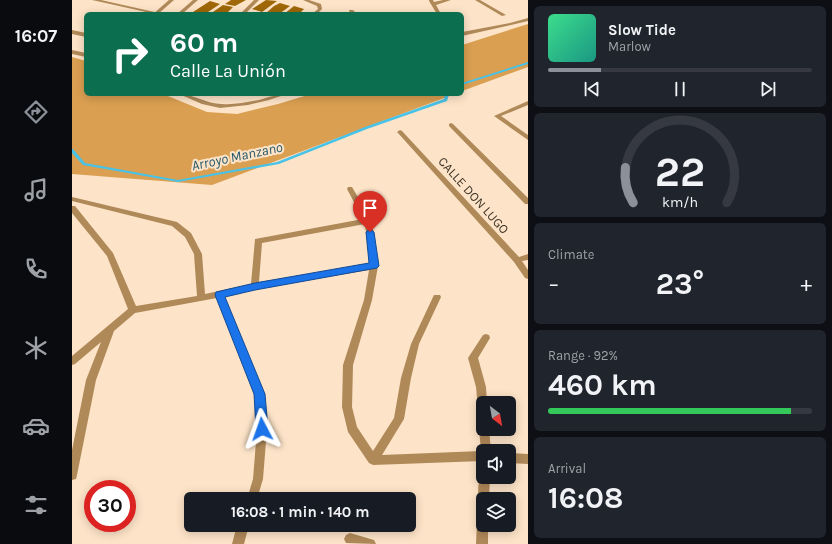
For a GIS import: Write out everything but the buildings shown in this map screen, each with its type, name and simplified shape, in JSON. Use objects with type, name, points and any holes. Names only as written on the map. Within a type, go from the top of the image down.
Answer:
[{"type":"street","points":[[94,0],[151,12]]},
{"type":"street","points":[[157,12],[163,0]]},
{"type":"street","points":[[157,12],[172,0]]},
{"type":"street","points":[[181,12],[196,0]]},
{"type":"street","points":[[244,12],[257,0]]},
{"type":"street","points":[[305,0],[319,5],[320,9],[316,12]]},
{"type":"street","points":[[438,12],[432,2],[449,0]]},
{"type":"street","points":[[477,0],[504,15]]},
{"type":"street","points":[[464,34],[528,19]]},
{"type":"street","points":[[72,32],[84,35]]},
{"type":"street","points":[[72,52],[84,55]]},
{"type":"street","points":[[188,96],[213,105],[237,105],[278,96]]},
{"type":"street","points":[[528,103],[497,116],[528,138]]},
{"type":"street","points":[[451,125],[528,202]]},
{"type":"street","name":"CALLE DON LUGO","points":[[400,132],[517,260],[528,276]]},
{"type":"street","points":[[350,189],[368,221],[374,266],[368,300],[348,365],[347,407],[352,429],[373,460]]},
{"type":"street","points":[[72,199],[174,224],[188,235],[198,254],[201,298]]},
{"type":"street","points":[[72,208],[110,255],[133,310]]},
{"type":"street","points":[[255,286],[258,241],[368,221]]},
{"type":"street","points":[[517,260],[528,257]]},
{"type":"street","points":[[72,361],[133,310],[220,295],[255,286],[374,266]]},
{"type":"street","points":[[220,295],[259,394],[262,429],[258,479],[254,492]]},
{"type":"street","points":[[373,460],[399,419],[406,378],[415,344],[437,297]]},
{"type":"street","points":[[72,475],[91,380],[111,327]]},
{"type":"street","points":[[482,396],[481,387],[473,358],[486,338]]},
{"type":"street","points":[[373,460],[476,456]]},
{"type":"street","points":[[516,459],[528,460]]},
{"type":"street","points":[[238,544],[242,532]]},
{"type":"street","points":[[482,544],[483,532]]},
{"type":"street","points":[[350,539],[370,544]]},
{"type":"shaded area","points":[[528,24],[528,67],[464,90],[464,44]]},
{"type":"shaded area","points":[[72,57],[84,60],[84,96],[168,96],[207,112],[237,114],[304,96],[450,96],[212,185],[72,174]]},
{"type":"waterway","name":"Arroyo Manzano","points":[[464,83],[528,63]]},
{"type":"waterway","name":"Arroyo Manzano","points":[[72,150],[84,164],[178,181],[278,163],[366,128],[446,100],[447,96]]},
{"type":"route","points":[[262,429],[259,394],[220,295],[255,286],[374,266],[370,232]]}]
